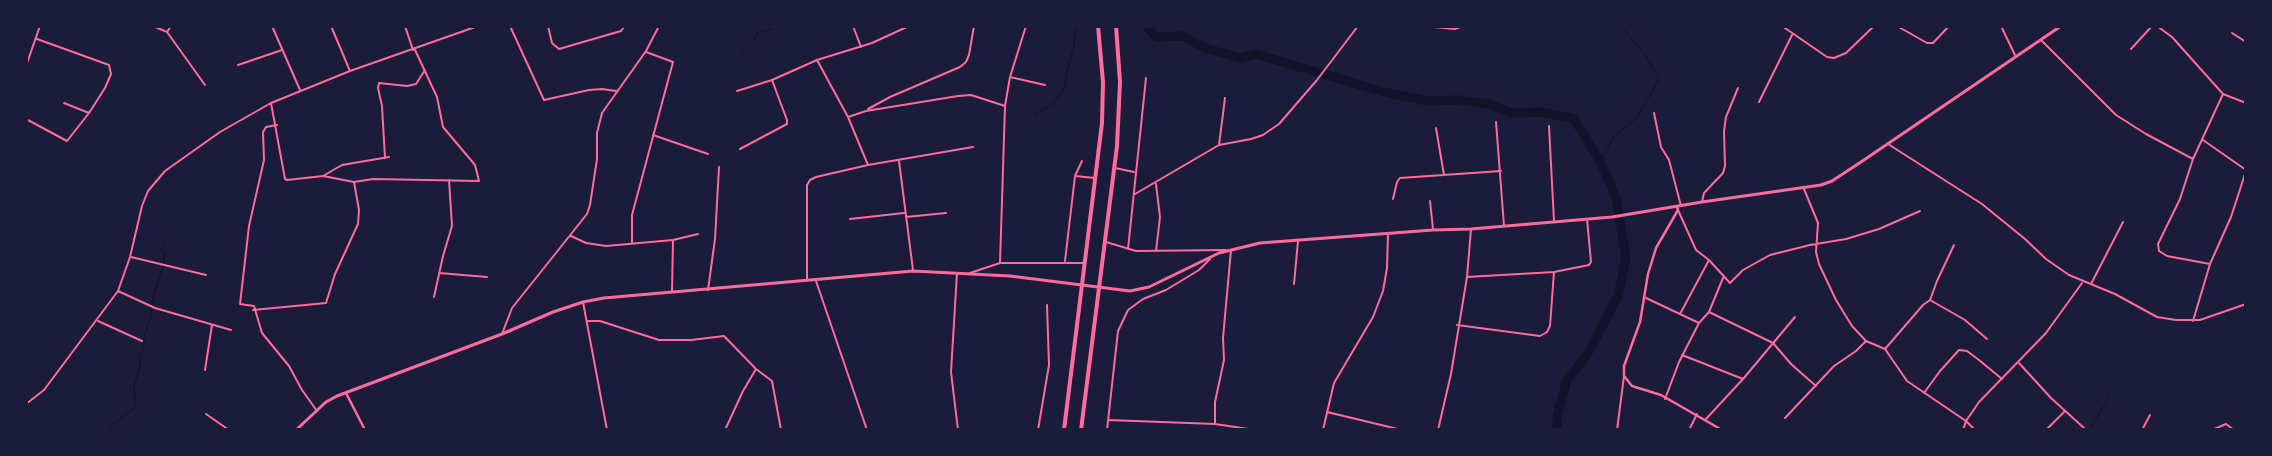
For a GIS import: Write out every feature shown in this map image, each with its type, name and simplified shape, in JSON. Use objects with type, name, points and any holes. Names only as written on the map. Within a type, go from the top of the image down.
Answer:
[{"type":"highway","points":[[1064,430],[1097,178],[1102,123],[1103,82],[1098,26]]},
{"type":"highway","points":[[1081,430],[1115,168],[1120,82],[1116,26]]},
{"type":"main road","points":[[296,430],[326,402],[346,393],[502,334],[553,312],[583,302],[604,298],[913,271],[1010,276],[1130,291],[1149,287],[1214,255],[1260,243],[1433,230],[1471,230],[1612,217],[1677,208],[1702,202],[1804,189],[1832,181],[2061,26]]},
{"type":"street","points":[[26,66],[40,26]]},
{"type":"street","points":[[153,26],[167,32],[205,85]]},
{"type":"street","points":[[167,32],[171,26]]},
{"type":"street","points":[[272,26],[300,91]]},
{"type":"street","points":[[331,26],[350,71]]},
{"type":"street","points":[[271,102],[285,179],[323,176],[354,182],[373,179],[479,181],[475,165],[443,127],[437,96],[414,50],[405,26]]},
{"type":"street","points":[[26,404],[44,390],[98,321],[118,291],[130,257],[142,206],[155,181],[183,157],[220,132],[271,102],[350,71],[478,26]]},
{"type":"street","points":[[510,26],[544,100],[589,90],[616,91]]},
{"type":"street","points":[[548,26],[552,43],[559,49],[621,31],[625,26]]},
{"type":"street","points":[[502,334],[512,308],[582,222],[590,205],[597,159],[599,121],[616,91],[646,51],[659,26]]},
{"type":"street","points":[[853,26],[862,47]]},
{"type":"street","points":[[737,91],[772,80],[818,60],[862,47],[909,26]]},
{"type":"street","points":[[866,111],[890,98],[960,67],[966,62],[969,54],[974,26]]},
{"type":"street","points":[[1000,263],[1006,106],[1010,76],[1026,26]]},
{"type":"street","points":[[1135,194],[1156,184],[1219,145],[1251,139],[1275,127],[1288,116],[1358,26]]},
{"type":"street","points":[[1423,26],[1454,29],[1463,26]]},
{"type":"street","points":[[1782,26],[1792,35],[1827,57],[1834,58],[1846,53],[1874,26]]},
{"type":"street","points":[[1897,26],[1927,43],[1933,43],[1949,26]]},
{"type":"street","points":[[2001,26],[2016,56]]},
{"type":"street","points":[[2157,26],[2172,37],[2223,94],[2246,103]]},
{"type":"street","points":[[2131,48],[2150,27]]},
{"type":"street","points":[[2232,33],[2246,42]]},
{"type":"street","points":[[1759,102],[1792,35]]},
{"type":"street","points":[[26,119],[67,141],[89,113],[105,88],[111,74],[109,65],[37,39]]},
{"type":"street","points":[[2041,40],[2116,115],[2146,134],[2193,159]]},
{"type":"street","points":[[238,65],[282,50]]},
{"type":"street","points":[[632,243],[632,215],[673,62],[646,51]]},
{"type":"street","points":[[818,60],[848,116],[868,166]]},
{"type":"street","points":[[385,158],[379,83],[407,86],[416,84],[425,70]]},
{"type":"street","points":[[1010,76],[1045,85]]},
{"type":"street","points":[[1128,250],[1146,78]]},
{"type":"street","points":[[740,149],[787,124],[772,80]]},
{"type":"street","points":[[1702,202],[1704,193],[1723,172],[1725,166],[1724,130],[1726,117],[1738,88]]},
{"type":"street","points":[[2210,264],[2167,256],[2159,251],[2158,244],[2180,198],[2193,159],[2223,94]]},
{"type":"street","points":[[848,116],[866,111],[958,96],[971,96],[1006,106]]},
{"type":"street","points":[[1219,145],[1225,98]]},
{"type":"street","points":[[64,103],[89,113]]},
{"type":"street","points":[[1654,114],[1661,147],[1669,160],[1682,206]]},
{"type":"street","points":[[1496,122],[1504,226]]},
{"type":"street","points":[[276,125],[266,128],[263,132],[264,160],[249,226],[240,304],[254,306],[253,310],[262,333],[290,366],[302,390],[317,411]]},
{"type":"street","points":[[1549,126],[1554,222]]},
{"type":"street","points":[[1436,128],[1444,175]]},
{"type":"street","points":[[653,135],[708,154]]},
{"type":"street","points":[[2193,321],[2210,264],[2230,217],[2246,170],[2202,140]]},
{"type":"street","points":[[1888,144],[1982,204],[2046,259],[2082,282],[2091,284],[2157,317],[2193,321],[2246,304]]},
{"type":"street","points":[[807,280],[807,185],[810,180],[816,177],[868,166],[973,147]]},
{"type":"street","points":[[323,176],[342,166],[389,157]]},
{"type":"street","points":[[899,161],[904,213],[913,271]]},
{"type":"street","points":[[1065,261],[1075,176],[1082,161]]},
{"type":"street","points":[[708,290],[715,240],[719,167]]},
{"type":"street","points":[[1115,168],[1135,172]]},
{"type":"street","points":[[1393,198],[1397,182],[1400,178],[1501,171]]},
{"type":"street","points":[[1075,176],[1097,178]]},
{"type":"street","points":[[434,297],[452,226],[449,180]]},
{"type":"street","points":[[253,310],[326,303],[335,274],[358,224],[359,210],[354,182]]},
{"type":"street","points":[[1156,184],[1160,217],[1156,251]]},
{"type":"street","points":[[1804,189],[1817,219],[1818,243],[1816,252],[1819,264],[1836,300],[1852,326],[1866,341],[1885,349],[1902,375],[1915,388],[1966,421],[1975,430]]},
{"type":"street","points":[[1430,201],[1433,230]]},
{"type":"street","points":[[1677,208],[1696,250],[1709,260],[1723,278],[1730,283],[1743,270],[1770,255],[1818,243],[1846,239],[1879,229],[1920,211]]},
{"type":"street","points":[[1617,430],[1624,366],[1640,322],[1646,298],[1648,274],[1656,248],[1677,208]]},
{"type":"street","points":[[850,220],[904,213]]},
{"type":"street","points":[[905,217],[946,213]]},
{"type":"street","points":[[1467,277],[1554,272],[1591,262],[1587,219]]},
{"type":"street","points":[[2091,284],[2123,222]]},
{"type":"street","points":[[1438,430],[1451,374],[1457,325],[1467,277],[1471,230]]},
{"type":"street","points":[[1323,430],[1334,383],[1373,317],[1383,291],[1387,268],[1388,233]]},
{"type":"street","points":[[571,236],[586,243],[606,246],[673,240],[698,234]]},
{"type":"street","points":[[672,292],[673,240]]},
{"type":"street","points":[[1294,284],[1298,241]]},
{"type":"street","points":[[1106,242],[1128,250],[1231,250],[1223,338],[1224,360],[1215,402],[1215,424]]},
{"type":"street","points":[[1885,349],[1923,305],[1930,300],[1954,245]]},
{"type":"street","points":[[1107,430],[1118,331],[1128,310],[1143,299],[1166,290],[1189,276],[1214,255]]},
{"type":"street","points":[[130,257],[206,275]]},
{"type":"street","points":[[1680,314],[1709,260]]},
{"type":"street","points":[[969,273],[1000,263],[1065,261],[1086,263]]},
{"type":"street","points":[[440,272],[487,277]]},
{"type":"street","points":[[956,272],[951,372],[958,430]]},
{"type":"street","points":[[1457,325],[1540,336],[1550,326],[1554,272]]},
{"type":"street","points":[[1665,398],[1682,355],[1699,323],[1709,312],[1723,278]]},
{"type":"street","points":[[815,279],[868,430]]},
{"type":"street","points":[[1963,430],[1966,421],[1979,402],[2019,363],[2060,315],[2082,282]]},
{"type":"street","points":[[118,291],[148,306],[231,330]]},
{"type":"street","points":[[1646,298],[1699,323]]},
{"type":"street","points":[[1930,300],[1965,320],[1987,339]]},
{"type":"street","points":[[583,302],[607,430]]},
{"type":"street","points":[[1038,430],[1049,365],[1047,304]]},
{"type":"street","points":[[1709,312],[1773,343],[1791,364],[1816,386]]},
{"type":"street","points":[[1706,419],[1795,317]]},
{"type":"street","points":[[98,321],[142,341]]},
{"type":"street","points":[[587,321],[600,321],[659,340],[691,340],[724,336],[756,369],[772,381],[781,430]]},
{"type":"street","points":[[205,370],[212,325]]},
{"type":"street","points":[[1785,418],[1834,366],[1856,351],[1866,341]]},
{"type":"street","points":[[1924,393],[1959,350],[1967,351],[2002,379]]},
{"type":"street","points":[[1682,355],[1742,379]]},
{"type":"street","points":[[2019,363],[2084,428]]},
{"type":"street","points":[[725,430],[743,391],[756,369]]},
{"type":"street","points":[[1624,376],[1632,386],[1661,395],[1706,419],[1722,430]]},
{"type":"street","points":[[346,393],[365,430]]},
{"type":"street","points":[[2046,430],[2065,410]]},
{"type":"street","points":[[1327,412],[1402,430]]},
{"type":"street","points":[[206,414],[229,430]]},
{"type":"street","points":[[1690,430],[1697,414]]},
{"type":"street","points":[[2142,430],[2150,416]]},
{"type":"street","points":[[1107,420],[1215,424],[1255,430]]},
{"type":"street","points":[[2212,430],[2226,424],[2234,430]]},
{"type":"waterway","points":[[740,55],[754,41],[757,33],[772,29],[774,26]]},
{"type":"waterway","points":[[1035,114],[1053,104],[1065,87],[1074,46],[1075,26]]},
{"type":"waterway","points":[[1147,26],[1156,37],[1183,36],[1207,49],[1241,58],[1256,54],[1384,92],[1427,101],[1458,100],[1488,104],[1512,113],[1541,112],[1574,119],[1600,161],[1616,197],[1626,257],[1618,296],[1587,355],[1567,380],[1557,416],[1557,430]]},
{"type":"waterway","points":[[1600,161],[1614,136],[1636,119],[1659,79],[1646,56],[1621,26]]},
{"type":"waterway","points":[[105,430],[132,410],[136,404],[134,387],[140,365],[140,356],[144,347],[144,337],[151,316],[154,293],[163,269],[165,253],[161,250],[165,242]]},
{"type":"waterway","points":[[2089,430],[2109,398]]}]
